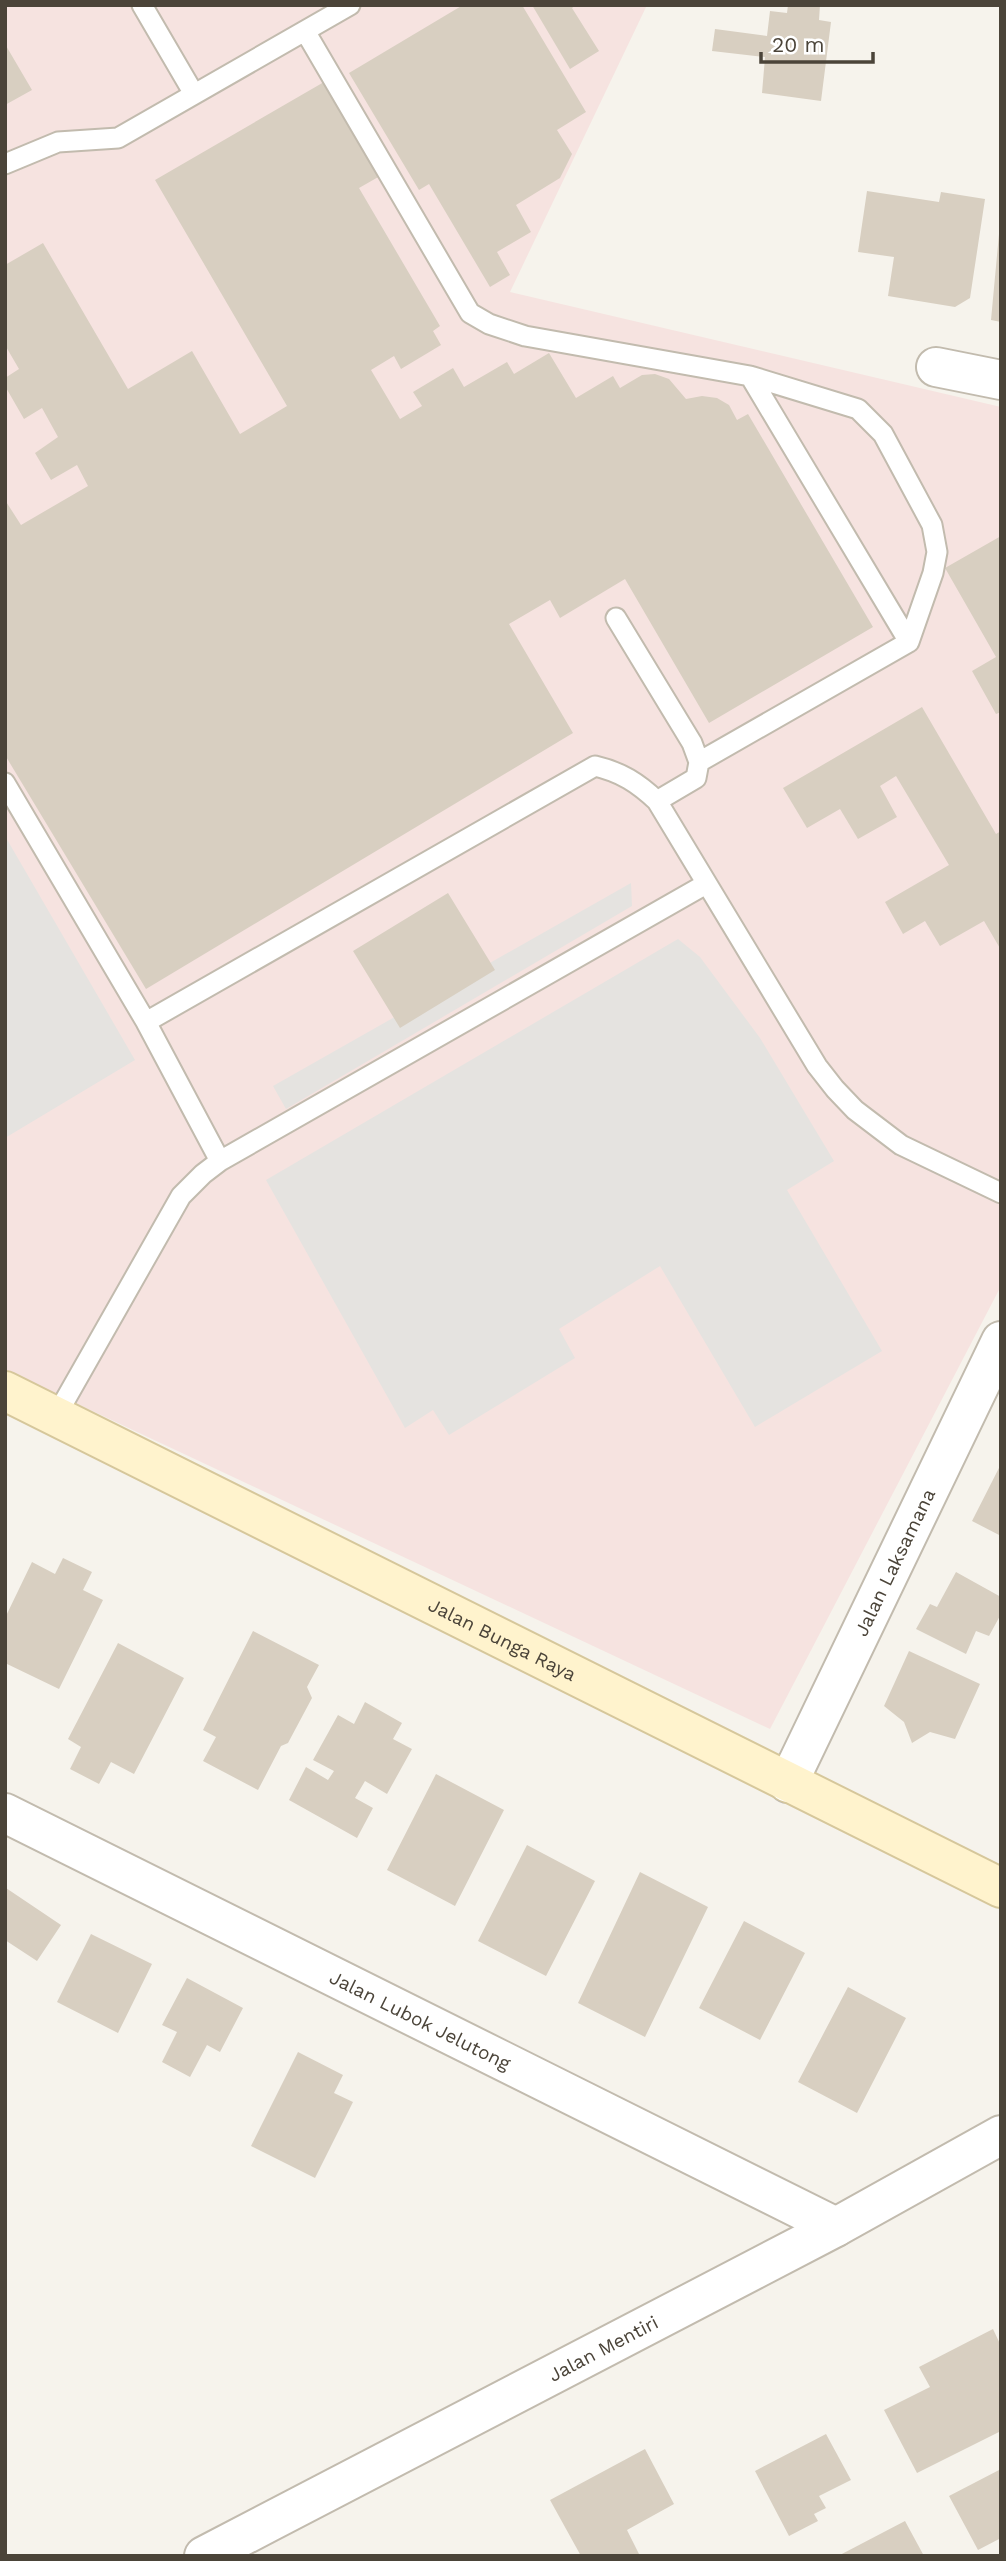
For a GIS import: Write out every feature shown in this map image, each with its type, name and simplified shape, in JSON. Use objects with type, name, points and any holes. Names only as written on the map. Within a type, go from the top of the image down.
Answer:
[{"type":"street","points":[[936,367],[1001,380]]},
{"type":"street","name":"Jalan Laksamana","points":[[788,1783],[1001,1341]]},
{"type":"street","name":"Jalan Bunga Raya","points":[[5,1391],[1001,1888]]},
{"type":"street","name":"Jalan Lubok Jelutong","points":[[5,1813],[836,2227]]},
{"type":"street","name":"Jalan Mentiri","points":[[204,2556],[836,2227],[1001,2135]]},
{"type":"lane","points":[[142,5],[194,94]]},
{"type":"lane","points":[[5,164],[58,142],[118,138],[350,5]]},
{"type":"lane","points":[[305,31],[470,313],[489,324],[525,336],[750,376],[858,409],[883,434],[932,525],[937,552],[933,573],[909,642],[699,762]]},
{"type":"lane","points":[[750,376],[909,642]]},
{"type":"lane","points":[[616,618],[692,743],[699,762],[696,778],[657,801]]},
{"type":"lane","points":[[146,1022],[595,766],[615,771],[638,783],[657,801],[817,1066],[855,1110],[901,1146],[1001,1193]]},
{"type":"lane","points":[[5,783],[146,1022],[220,1161]]},
{"type":"lane","points":[[56,1416],[181,1196],[203,1174],[220,1161],[706,884]]},
{"type":"shaded area","points":[[5,5],[647,5],[510,292],[1001,407],[1001,1286],[770,1729],[5,1370]]},
{"type":"shaded area","points":[[5,836],[135,1060],[5,1138]]},
{"type":"shaded area","points":[[631,883],[632,906],[286,1109],[273,1086]]},
{"type":"shaded area","points":[[678,939],[700,957],[760,1038],[834,1161],[787,1190],[882,1351],[755,1427],[660,1266],[559,1329],[575,1358],[449,1435],[433,1410],[405,1428],[266,1180]]},
{"type":"building","points":[[463,5],[522,5],[586,112],[557,130],[572,154],[560,178],[516,205],[531,232],[497,252],[510,275],[490,287],[429,184],[419,190],[349,73]]},
{"type":"building","points":[[532,5],[576,5],[572,8],[599,51],[570,69]]},
{"type":"building","points":[[788,5],[820,5],[819,20],[831,22],[821,101],[762,93],[765,57],[712,51],[715,29],[767,36],[770,11],[787,13]]},
{"type":"building","points":[[5,44],[32,90],[5,105]]},
{"type":"building","points":[[324,82],[380,176],[359,188],[440,326],[433,331],[441,345],[401,369],[394,356],[371,370],[400,419],[422,406],[413,392],[453,368],[464,387],[507,362],[514,374],[549,353],[576,398],[613,376],[620,388],[642,375],[655,374],[669,379],[686,399],[702,396],[717,398],[729,405],[737,420],[748,414],[873,627],[709,723],[625,579],[560,618],[550,600],[509,624],[573,733],[146,989],[5,755],[5,500],[21,525],[88,486],[77,465],[51,480],[35,453],[58,437],[42,408],[24,419],[5,386],[5,378],[19,369],[5,345],[5,265],[43,243],[128,389],[192,351],[240,434],[287,406],[155,180]]},
{"type":"building","points":[[867,191],[939,202],[941,192],[985,199],[970,298],[955,307],[888,296],[894,257],[858,252]]},
{"type":"building","points":[[999,234],[1001,235],[1001,322],[991,320]]},
{"type":"building","points":[[1001,536],[1001,712],[996,714],[972,671],[996,657],[945,568]]},
{"type":"building","points":[[922,707],[996,834],[1001,831],[1001,950],[984,921],[940,946],[925,921],[903,934],[885,902],[949,865],[896,776],[880,786],[897,817],[858,839],[840,809],[807,828],[783,788]]},
{"type":"building","points":[[448,893],[495,970],[400,1028],[353,951]]},
{"type":"building","points":[[1001,1464],[1001,1536],[972,1521]]},
{"type":"building","points":[[63,1558],[92,1572],[83,1590],[103,1600],[59,1689],[5,1663],[5,1618],[32,1562],[55,1574]]},
{"type":"building","points":[[956,1572],[1001,1597],[1001,1614],[989,1636],[976,1631],[966,1654],[916,1629],[930,1604],[937,1607]]},
{"type":"building","points":[[253,1631],[319,1665],[307,1687],[312,1698],[288,1743],[281,1746],[258,1790],[203,1761],[216,1737],[203,1730]]},
{"type":"building","points":[[118,1643],[184,1678],[134,1774],[111,1762],[99,1784],[70,1769],[81,1747],[68,1739]]},
{"type":"building","points":[[909,1651],[980,1684],[955,1739],[930,1732],[912,1743],[904,1722],[884,1706]]},
{"type":"building","points":[[365,1702],[402,1723],[393,1739],[412,1749],[387,1794],[365,1781],[355,1798],[373,1808],[357,1838],[289,1800],[306,1767],[328,1780],[334,1771],[313,1760],[338,1715],[354,1724]]},
{"type":"building","points":[[436,1774],[504,1810],[455,1906],[387,1870]]},
{"type":"building","points":[[527,1845],[595,1881],[546,1976],[478,1941]]},
{"type":"building","points":[[640,1872],[708,1907],[645,2037],[578,2003]]},
{"type":"building","points":[[6,1888],[61,1925],[37,1961],[5,1940]]},
{"type":"building","points":[[744,1921],[805,1953],[760,2040],[699,2008]]},
{"type":"building","points":[[91,1934],[152,1964],[118,2033],[57,2002]]},
{"type":"building","points":[[187,1978],[243,2008],[220,2052],[207,2045],[190,2077],[162,2062],[177,2032],[162,2025]]},
{"type":"building","points":[[848,1987],[906,2018],[857,2113],[798,2082]]},
{"type":"building","points":[[298,2052],[343,2075],[334,2093],[353,2102],[315,2178],[251,2146]]},
{"type":"building","points":[[993,2329],[1001,2346],[1001,2431],[917,2473],[884,2410],[930,2387],[919,2367]]},
{"type":"building","points":[[826,2434],[851,2480],[819,2496],[826,2508],[814,2514],[818,2521],[789,2536],[755,2471]]},
{"type":"building","points":[[645,2449],[674,2504],[627,2530],[640,2556],[581,2556],[550,2500]]},
{"type":"building","points":[[1001,2469],[1001,2538],[978,2550],[949,2496]]},
{"type":"building","points":[[905,2521],[924,2556],[838,2556]]}]
